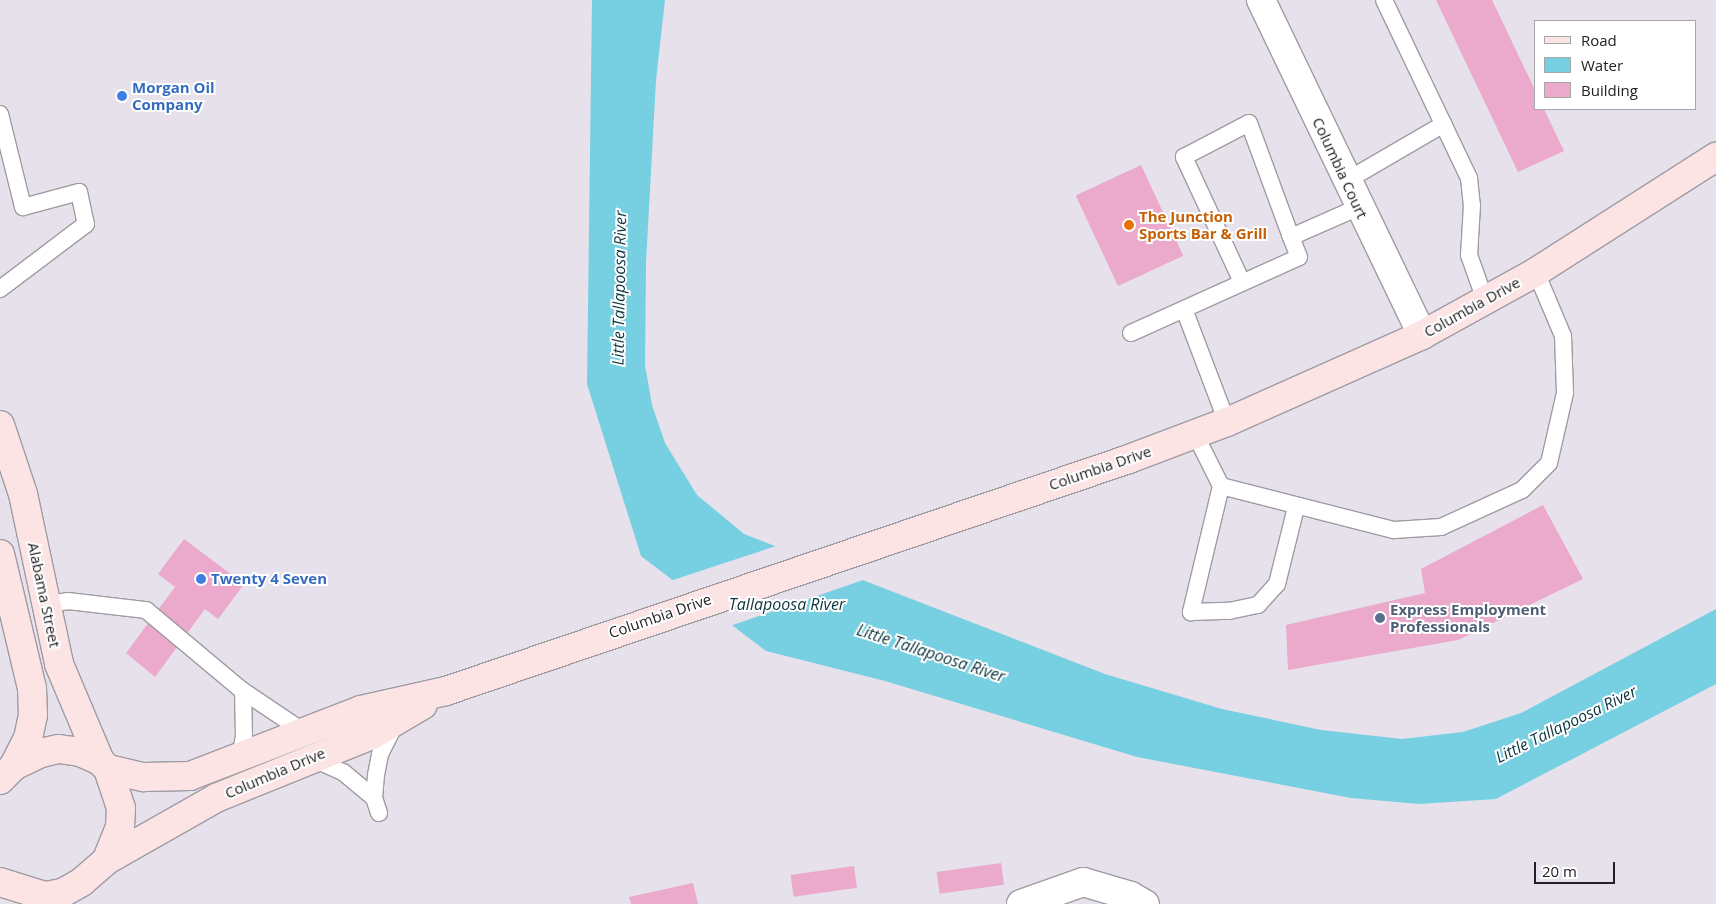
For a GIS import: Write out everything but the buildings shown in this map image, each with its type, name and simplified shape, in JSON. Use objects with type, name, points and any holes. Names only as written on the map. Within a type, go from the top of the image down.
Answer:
[{"type":"main road","name":"Columbia Drive","points":[[7,773],[41,753],[58,749],[80,752],[104,765],[144,777],[182,777],[240,757],[361,710],[446,691],[1195,434],[1227,422],[1422,335],[1536,272],[1716,157]]},
{"type":"main road","name":"Alabama Street","points":[[0,425],[23,494],[44,604],[59,664],[121,808],[120,827],[107,860]]},
{"type":"main road","points":[[0,554],[32,688],[33,715],[28,738],[7,773]]},
{"type":"main road","name":"Columbia Drive","points":[[0,882],[45,896],[77,893],[107,860],[216,798],[311,758],[372,735],[446,691]]},
{"type":"main road","points":[[0,882],[11,904]]},
{"type":"street","name":"Columbia Court","points":[[1261,0],[1422,335]]},
{"type":"street","points":[[1021,904],[1083,882],[1131,896],[1145,904]]},
{"type":"lane","points":[[1384,0],[1469,178],[1472,205],[1469,255],[1485,300]]},
{"type":"lane","points":[[0,114],[23,207],[79,192],[86,224],[0,289]]},
{"type":"lane","points":[[1131,333],[1299,257],[1250,124],[1184,157],[1242,282]]},
{"type":"lane","points":[[1346,180],[1444,124]]},
{"type":"lane","points":[[1291,237],[1359,207]]},
{"type":"lane","points":[[1222,486],[1296,507],[1394,530],[1441,527],[1522,490],[1549,463],[1565,393],[1562,336],[1536,272]]},
{"type":"lane","points":[[1184,309],[1227,422]]},
{"type":"lane","points":[[1195,434],[1222,486],[1191,612],[1229,611],[1258,605],[1277,584],[1296,507]]},
{"type":"lane","points":[[44,604],[68,600],[146,610],[243,691],[304,732]]},
{"type":"lane","points":[[240,757],[244,737],[243,691]]},
{"type":"lane","points":[[311,758],[343,772],[377,806],[380,754],[397,720]]},
{"type":"water","name":"Tallapoosa River","points":[[592,0],[665,0],[656,80],[646,263],[645,365],[652,405],[665,443],[697,495],[744,534],[1105,674],[1222,709],[1321,730],[1402,739],[1463,732],[1521,713],[1716,609],[1716,684],[1496,799],[1419,804],[1351,798],[1137,757],[885,681],[766,651],[641,556],[587,384]]},
{"type":"pier","points":[[779,545],[866,579],[730,626],[670,581]]},
{"type":"place","name":"Morgan Oil Company","points":[[122,96]]},
{"type":"place","name":"The Junction Sports Bar & Grill","points":[[1129,225]]},
{"type":"place","name":"Twenty 4 Seven","points":[[201,579]]},
{"type":"place","name":"Express Employment Professionals","points":[[1380,618]]},
{"type":"water label","name":"Little Tallapoosa River","points":[[619,288]]},
{"type":"water label","name":"Little Tallapoosa River","points":[[931,653]]},
{"type":"water label","name":"Little Tallapoosa River","points":[[1566,724]]}]
